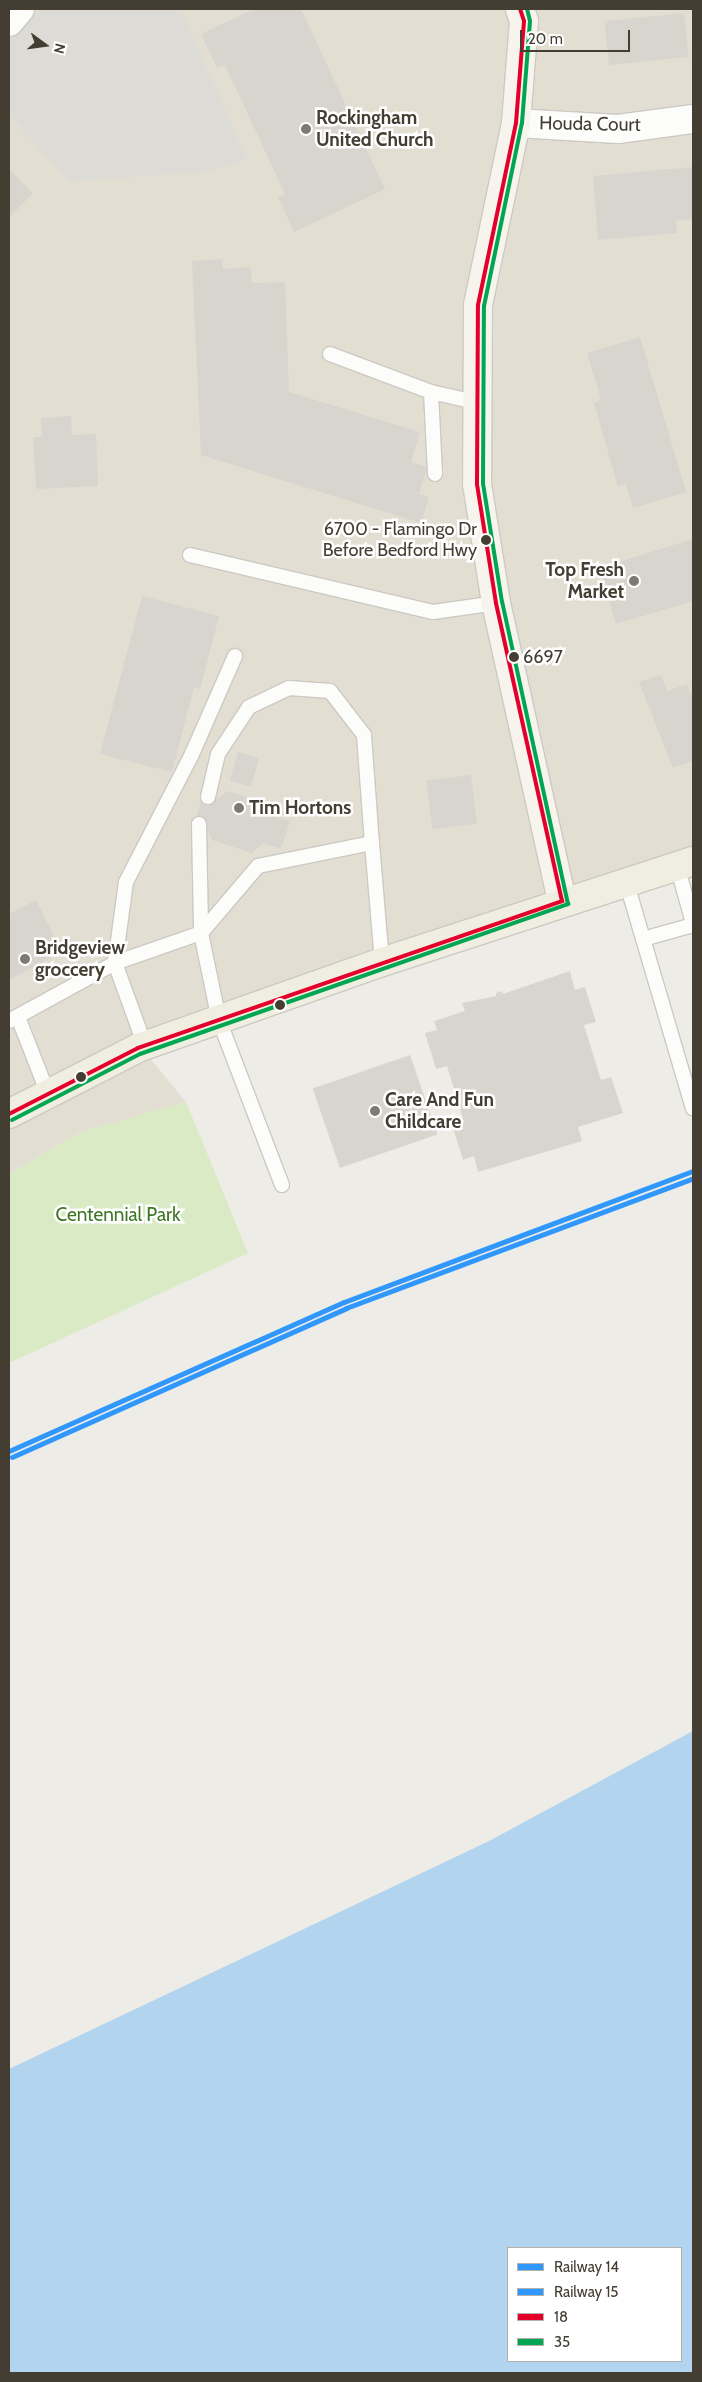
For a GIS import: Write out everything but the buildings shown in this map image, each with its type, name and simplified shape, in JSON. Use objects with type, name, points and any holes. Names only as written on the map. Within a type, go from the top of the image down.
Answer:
[{"type":"main road","points":[[9,1114],[145,1046],[382,962],[562,901],[685,863]]},
{"type":"street","points":[[9,22],[20,9]]},
{"type":"street","points":[[520,9],[524,21],[516,123],[478,305],[480,403],[477,484],[496,603],[562,901]]},
{"type":"street","name":"Houda Court","points":[[516,123],[618,128],[693,119]]},
{"type":"lane","points":[[330,354],[432,392],[480,403]]},
{"type":"lane","points":[[432,392],[435,474]]},
{"type":"lane","points":[[190,555],[433,612],[496,603]]},
{"type":"lane","points":[[145,1046],[115,963],[126,882],[192,754],[235,656]]},
{"type":"lane","points":[[208,797],[218,754],[249,707],[289,688],[330,691],[364,735],[382,962]]},
{"type":"lane","points":[[199,824],[201,933],[219,1020],[282,1185]]},
{"type":"lane","points":[[48,1094],[13,1019],[115,963],[201,933],[258,866],[372,843]]},
{"type":"lane","points":[[643,939],[693,924],[685,863]]},
{"type":"lane","points":[[626,882],[693,1108]]},
{"type":"shaded area","points":[[9,9],[693,9],[693,852],[587,879],[149,1057],[186,1102],[81,1132],[9,1174]]},
{"type":"shaded area","points":[[41,9],[181,9],[247,159],[203,172],[69,181],[9,115],[9,42]]},
{"type":"green space","name":"Centennial Park","points":[[186,1102],[248,1253],[9,1363],[9,1174],[81,1132]]},
{"type":"water","points":[[693,1731],[693,2373],[9,2373],[9,2069],[489,1841]]},
{"type":"rail line","name":"14","points":[[9,1451],[344,1302],[693,1171]]},
{"type":"rail line","name":"15","points":[[12,1457],[346,1308],[693,1178]]},
{"type":"transit line","name":"18","points":[[9,1114],[138,1048],[562,901],[496,603],[477,484],[478,305],[516,123],[524,21],[520,9]]},
{"type":"transit line","name":"35","points":[[12,1120],[140,1054],[568,904],[502,602],[483,484],[484,306],[522,123],[530,21],[527,9]]},
{"type":"place","name":"Rockingham United Church","points":[[306,129]]},
{"type":"place","name":"6700 - Flamingo Dr Before Bedford Hwy","points":[[486,540]]},
{"type":"place","name":"Top Fresh Market","points":[[634,581]]},
{"type":"place","name":"6697","points":[[514,657]]},
{"type":"place","name":"Tim Hortons","points":[[239,808]]},
{"type":"place","name":"Bridgeview groccery","points":[[25,959]]},
{"type":"place","name":"Care And Fun Childcare","points":[[375,1111]]}]
